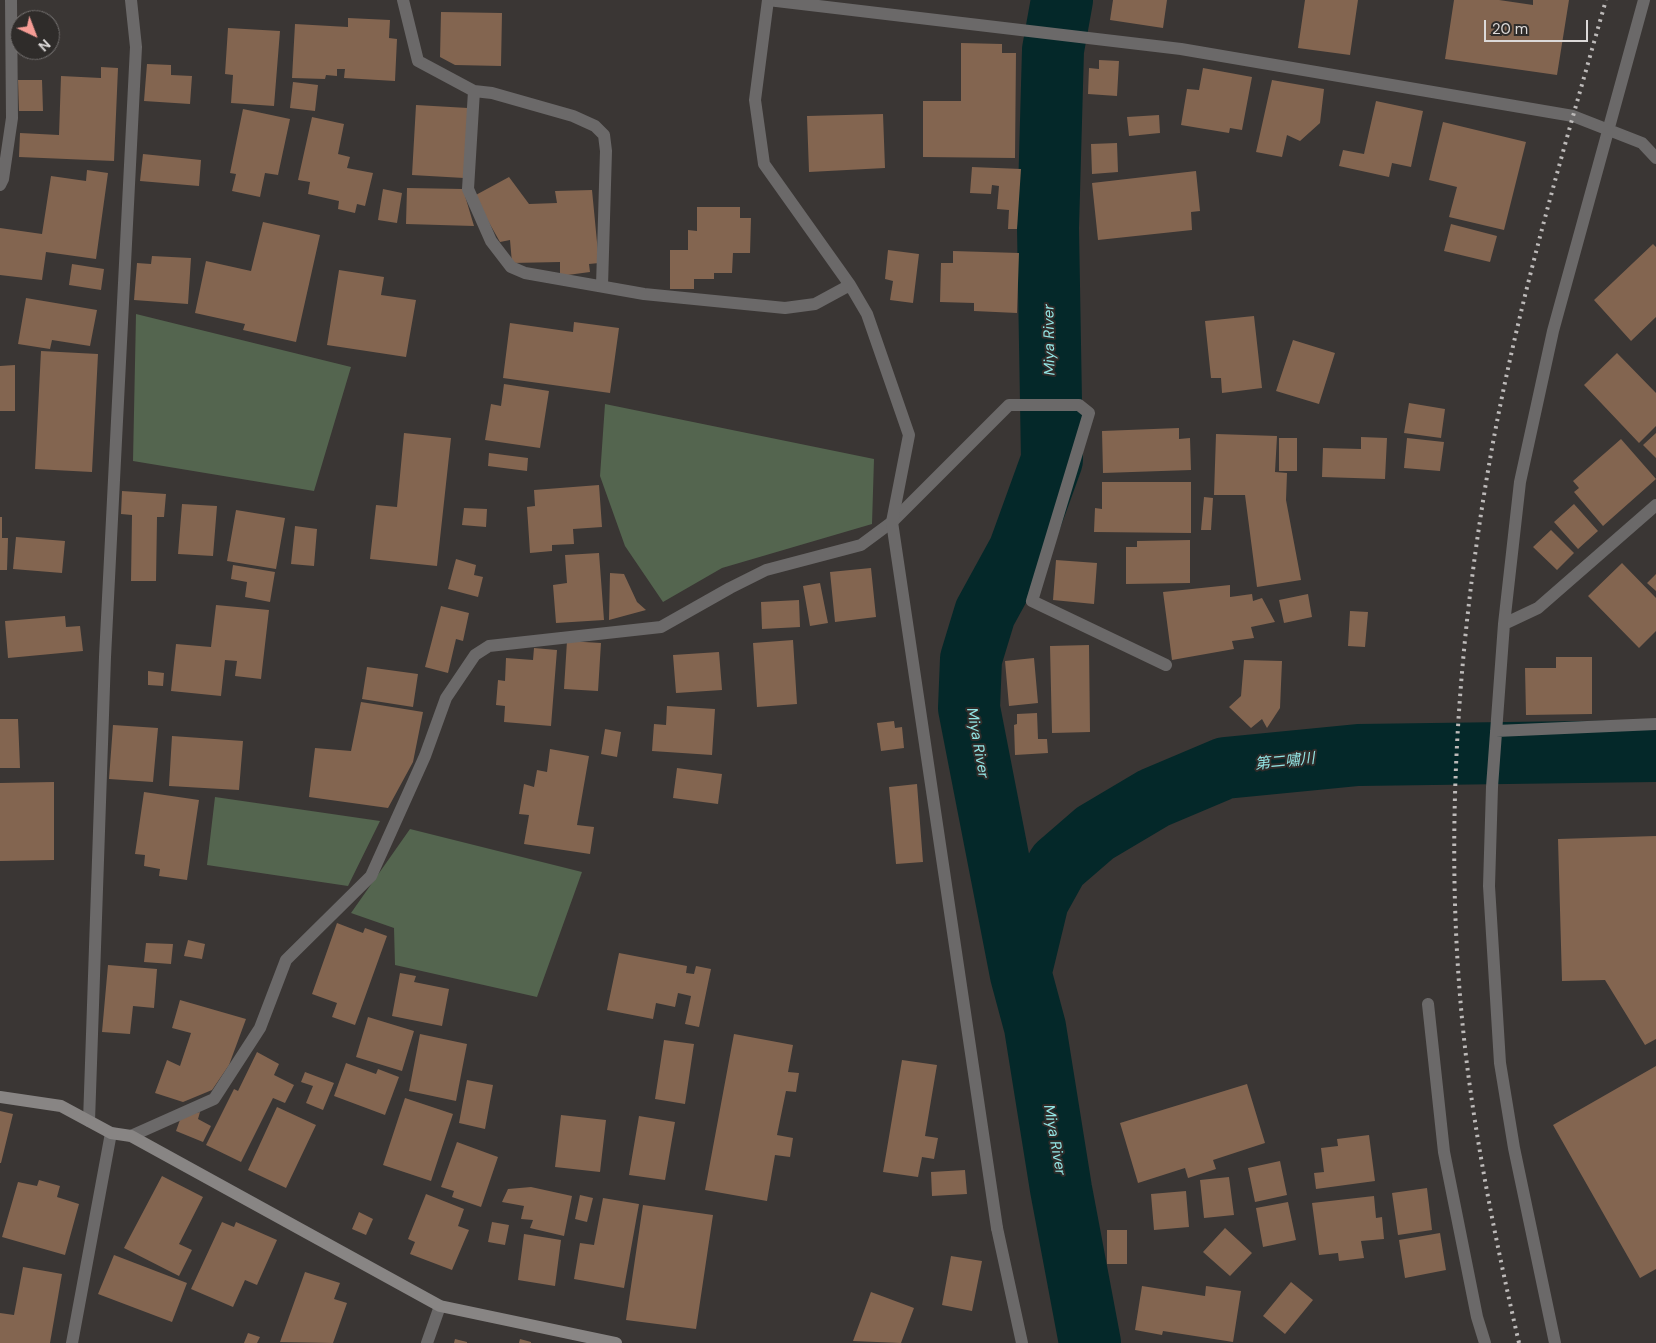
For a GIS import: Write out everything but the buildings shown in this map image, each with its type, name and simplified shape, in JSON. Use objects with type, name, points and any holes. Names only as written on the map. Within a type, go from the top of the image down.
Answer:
[{"type":"street","points":[[0,185],[3,179],[12,118],[11,0]]},
{"type":"street","points":[[89,1121],[105,657],[136,48],[131,0]]},
{"type":"street","points":[[403,0],[418,61],[474,91],[492,92],[573,116],[596,126],[604,135],[606,151],[602,286]]},
{"type":"street","points":[[1022,1343],[997,1228],[892,522],[909,434],[867,314],[850,285],[764,164],[755,100],[768,0],[1181,49],[1563,114],[1642,143],[1656,158]]},
{"type":"street","points":[[1555,1343],[1514,1148],[1500,1063],[1489,886],[1495,736],[1504,624],[1520,482],[1552,332],[1644,0]]},
{"type":"street","points":[[474,91],[468,189],[491,241],[511,267],[525,273],[644,294],[785,308],[815,304],[850,285]]},
{"type":"street","points":[[131,1136],[214,1099],[260,1028],[286,960],[371,876],[425,756],[446,698],[475,655],[489,646],[660,627],[766,570],[861,545],[892,522],[1009,405],[1079,405],[1089,412],[1032,601],[1166,665]]},
{"type":"street","points":[[1504,624],[1538,608],[1656,505]]},
{"type":"street","points":[[1495,736],[1656,724]]},
{"type":"street","points":[[1428,1004],[1444,1152],[1477,1318],[1485,1343]]},
{"type":"street","points":[[0,1097],[61,1106],[111,1132],[131,1136],[440,1306],[616,1343]]},
{"type":"street","points":[[72,1343],[111,1132]]},
{"type":"street","points":[[427,1343],[440,1306]]},
{"type":"green space","points":[[136,314],[351,367],[314,491],[133,461]]},
{"type":"green space","points":[[605,404],[874,459],[872,524],[722,568],[663,602],[625,546],[600,476]]},
{"type":"green space","points":[[215,797],[380,821],[348,886],[207,865]]},
{"type":"green space","points":[[410,829],[582,872],[537,997],[395,965],[394,928],[351,913]]},
{"type":"waterway","name":"Miya River","points":[[1062,0],[1053,50],[1048,228],[1052,460],[1019,551],[985,613],[971,659],[969,708],[1021,975],[1035,1027],[1061,1189],[1090,1343]]},
{"type":"waterway","name":"第二嘯川","points":[[1022,967],[1038,901],[1058,865],[1095,833],[1154,798],[1225,768],[1358,755],[1656,751]]},
{"type":"railway","points":[[1519,1343],[1479,1146],[1469,1080],[1461,1004],[1454,850],[1460,695],[1477,541],[1500,406],[1541,231],[1606,0]]}]
